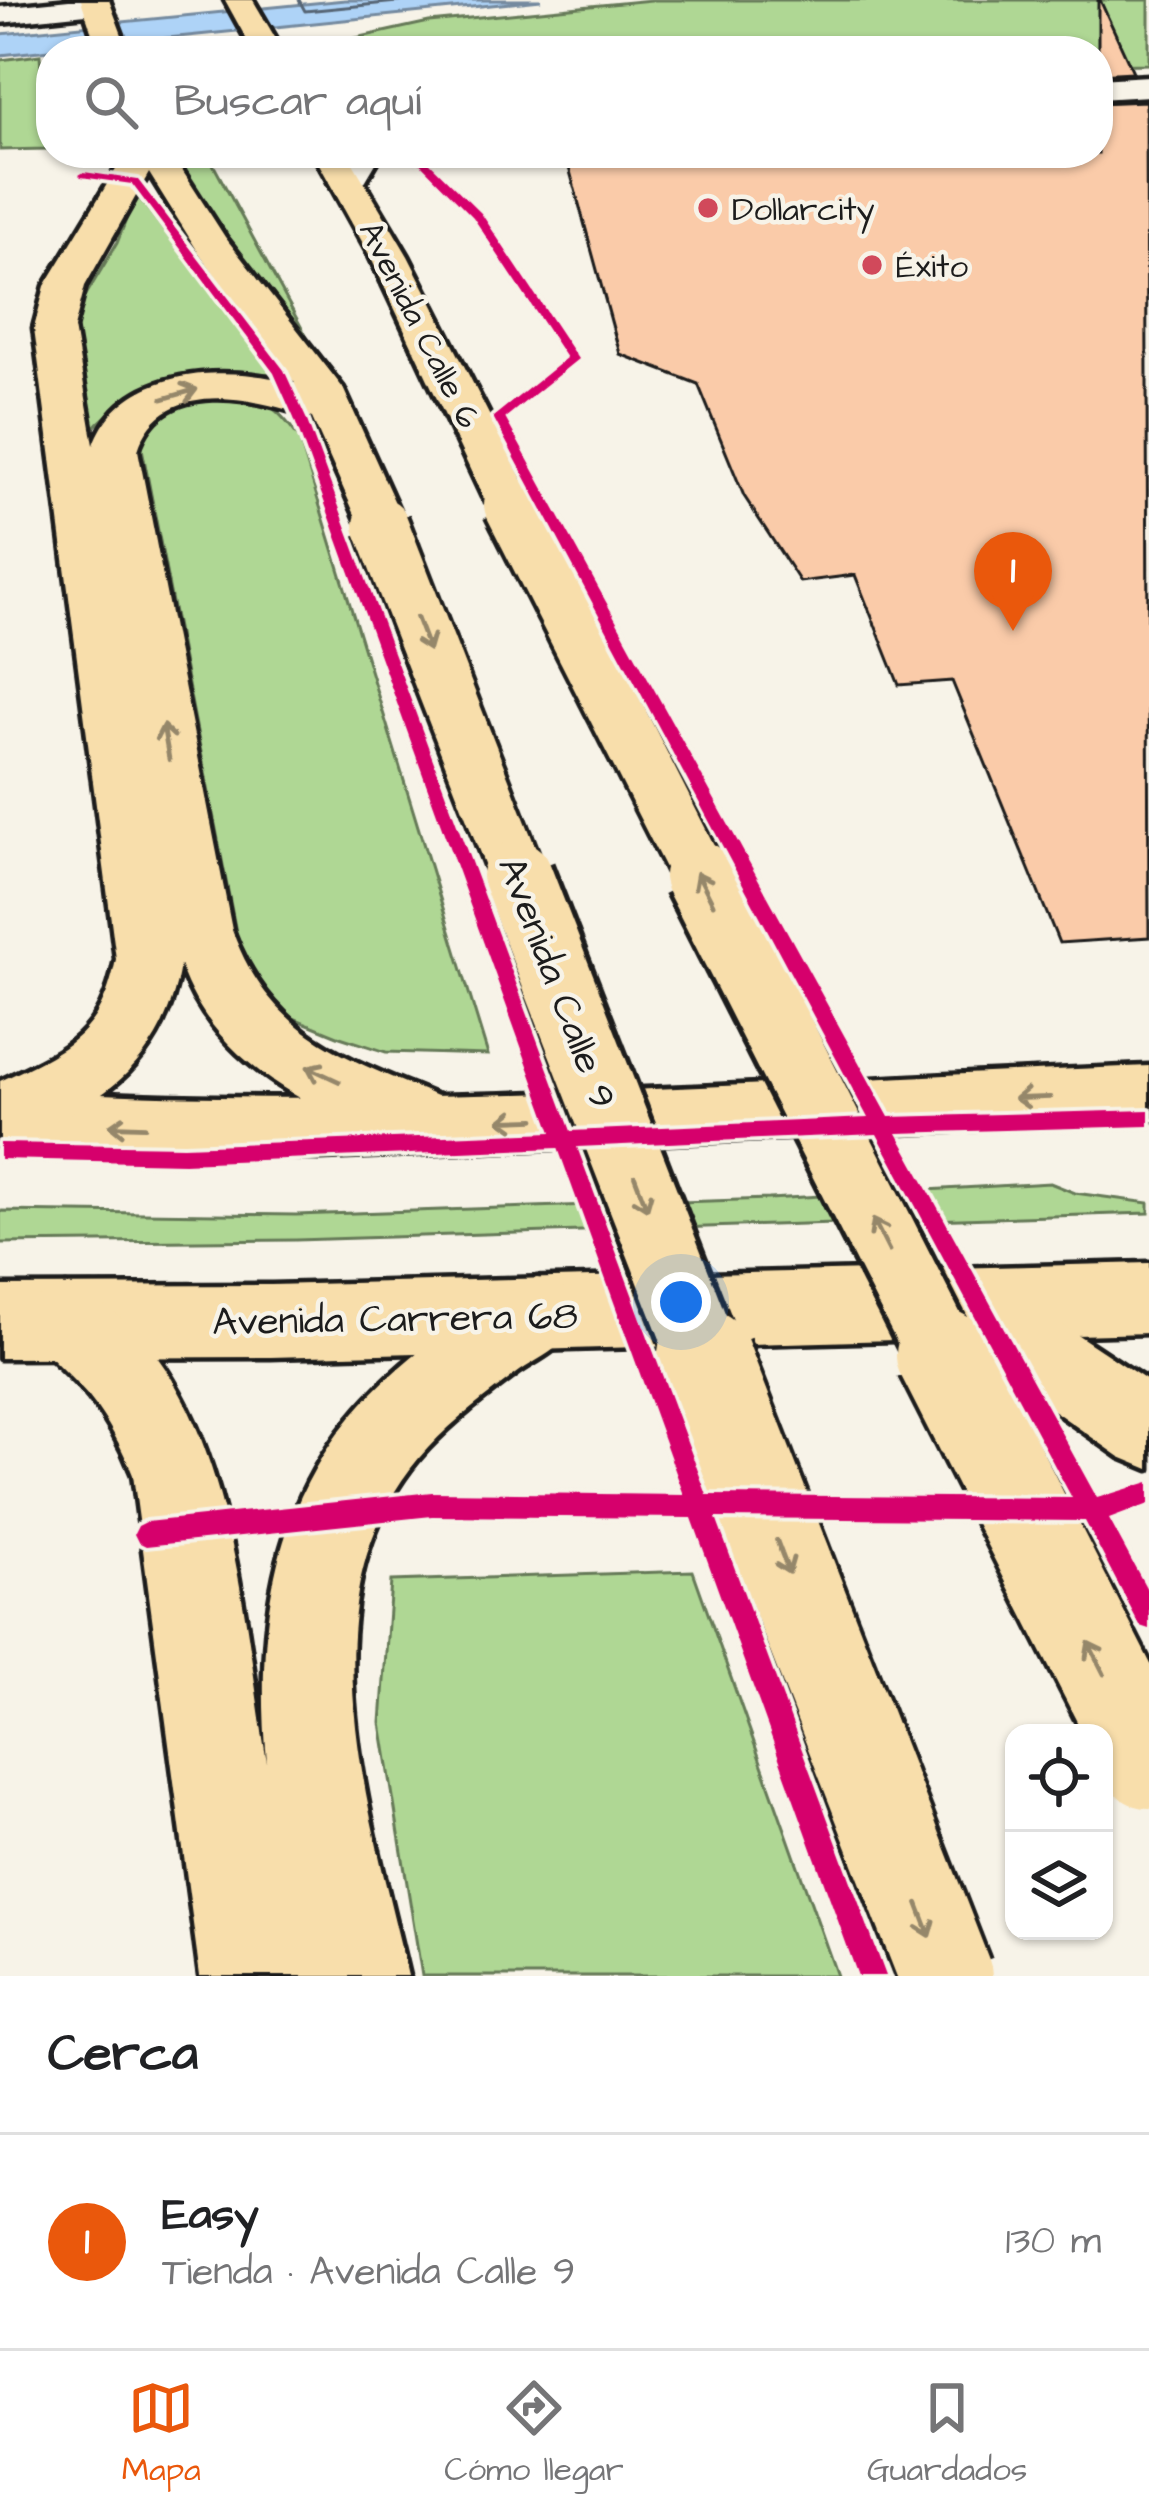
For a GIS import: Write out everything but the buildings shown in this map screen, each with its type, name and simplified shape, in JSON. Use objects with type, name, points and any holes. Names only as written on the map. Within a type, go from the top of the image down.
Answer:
[{"type":"main road","points":[[239,1],[263,36]]},
{"type":"main road","points":[[97,7],[107,36]]},
{"type":"main road","points":[[0,1116],[92,1066],[118,1045],[140,1012],[145,989],[148,959],[54,328],[65,286],[134,168]]},
{"type":"main road","points":[[163,168],[210,242],[302,360],[332,410]]},
{"type":"main road","name":"Avenida Calle 6","points":[[349,168],[507,497],[1149,1762]]},
{"type":"main road","points":[[332,410],[246,385],[194,389],[143,406],[125,420],[115,450],[200,930],[218,989],[264,1042],[428,1124]]},
{"type":"main road","name":"Avenida Calle 9","points":[[332,410],[381,525],[946,1976]]},
{"type":"main road","points":[[0,1116],[229,1128],[1149,1094]]},
{"type":"main road","name":"Avenida Carrera 68","points":[[33,1322],[1149,1298]]},
{"type":"main road","points":[[964,1303],[1149,1429]]},
{"type":"main road","points":[[356,1976],[312,1759],[307,1672],[316,1573],[333,1515],[381,1440],[446,1379],[537,1314]]},
{"type":"main road","points":[[33,1322],[110,1359],[148,1410],[175,1475],[252,1976]]},
{"type":"street","points":[[14,9],[97,7]]},
{"type":"street","points":[[1113,75],[1149,74]]},
{"type":"street","points":[[1113,88],[1149,86]]},
{"type":"green space","points":[[651,0],[1149,0],[1149,64],[1113,65],[1113,36],[365,36],[429,22]]},
{"type":"green space","points":[[36,56],[36,149],[0,150],[0,60]]},
{"type":"green space","points":[[184,168],[215,168],[317,356],[221,234]]},
{"type":"green space","points":[[136,194],[274,374],[199,376],[150,389],[108,414],[90,432],[77,351],[77,310],[117,243]]},
{"type":"green space","points":[[230,395],[270,406],[299,438],[488,1055],[386,1052],[340,1037],[276,1011],[242,963],[141,443],[155,419],[176,406]]},
{"type":"green space","points":[[1050,1183],[1075,1193],[1149,1203],[1149,1213],[296,1240],[0,1243],[0,1211],[296,1215],[769,1199]]},
{"type":"green space","points":[[693,1571],[837,1976],[422,1976],[381,1723],[391,1581]]},
{"type":"water","points":[[345,0],[541,0],[187,36],[36,36],[36,51],[0,55],[0,34]]},
{"type":"cycle path","points":[[430,168],[477,215],[572,359],[499,417],[1149,1617]]},
{"type":"cycle path","points":[[84,175],[135,182],[280,372],[872,1976]]},
{"type":"cycle path","points":[[0,1151],[246,1153],[1149,1118]]},
{"type":"cycle path","points":[[146,1534],[432,1504],[1102,1510],[1149,1493]]},
{"type":"place","name":"Dollarcity","points":[[708,208]]},
{"type":"place","name":"Éxito","points":[[872,265]]},
{"type":"place","name":"Easy","points":[[1013,631]]}]
